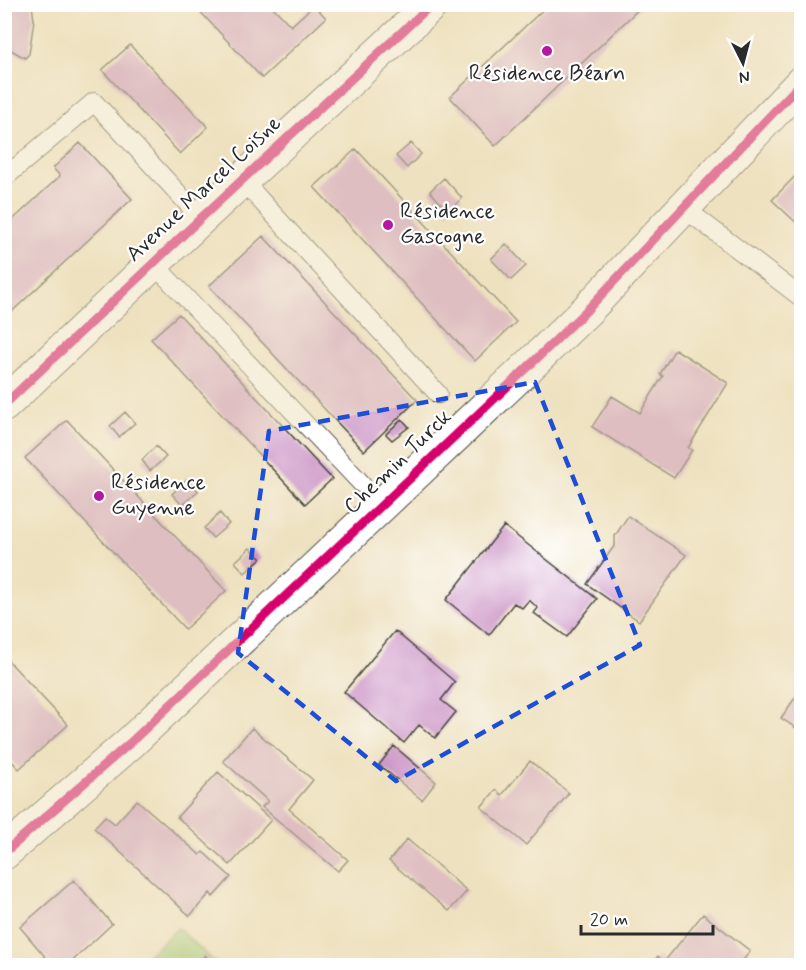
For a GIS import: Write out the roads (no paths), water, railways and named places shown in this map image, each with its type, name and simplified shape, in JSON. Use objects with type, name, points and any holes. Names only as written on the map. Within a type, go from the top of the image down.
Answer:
[{"type":"street","name":"Avenue Marcel Coisne","points":[[4,405],[419,9]]},
{"type":"street","name":"Chemin Turck","points":[[4,853],[130,743],[223,657],[587,310],[801,82]]},
{"type":"lane","points":[[4,178],[94,102],[201,218]]},
{"type":"lane","name":"Avenue Marcel Coisne","points":[[242,180],[438,394]]},
{"type":"lane","points":[[684,208],[801,298]]},
{"type":"lane","name":"Avenue Marcel Coisne","points":[[153,263],[362,483]]},
{"type":"place","name":"Résidence Béarn","points":[[547,51]]},
{"type":"place","name":"Résidence Gascogne","points":[[388,225]]},
{"type":"place","name":"Résidence Guyenne","points":[[99,496]]}]
